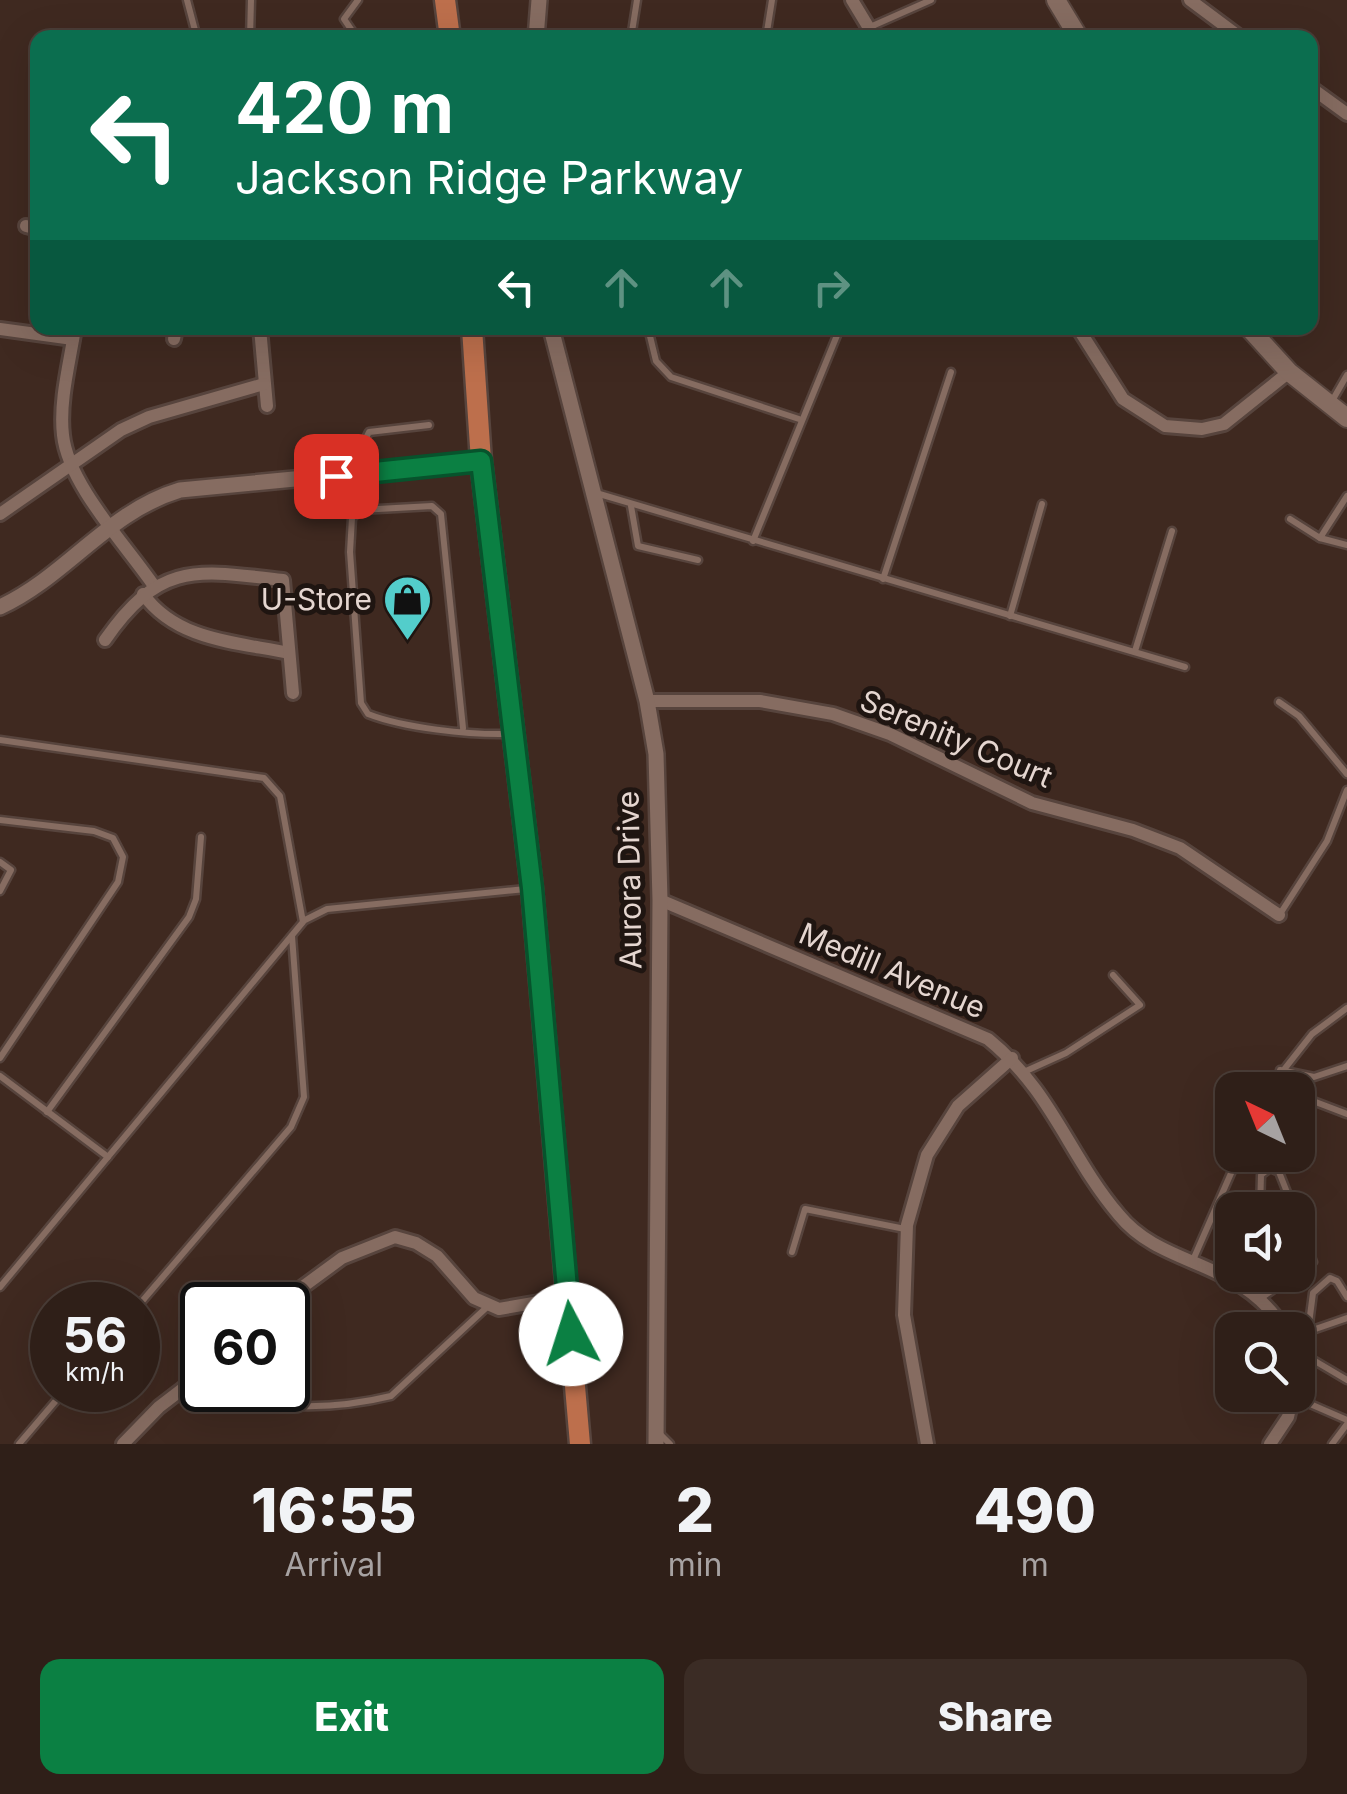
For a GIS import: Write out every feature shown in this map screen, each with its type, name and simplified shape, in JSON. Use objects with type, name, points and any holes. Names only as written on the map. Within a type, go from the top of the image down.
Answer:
[{"type":"main road","points":[[445,0],[449,30]]},
{"type":"main road","points":[[1056,0],[1073,30]]},
{"type":"main road","points":[[472,335],[481,461],[532,888],[580,1444]]},
{"type":"main road","points":[[1255,335],[1289,372],[1347,418]]},
{"type":"street","points":[[537,30],[539,0]]},
{"type":"street","points":[[852,0],[870,30]]},
{"type":"street","points":[[1190,0],[1231,30]]},
{"type":"street","points":[[1318,94],[1347,114]]},
{"type":"street","points":[[0,329],[30,331]]},
{"type":"street","points":[[74,335],[62,420],[69,462],[111,524],[162,617],[193,633],[289,652]]},
{"type":"street","points":[[260,335],[267,406]]},
{"type":"street","name":"Aurora Drive","points":[[554,335],[590,491],[647,701],[656,754],[660,900],[657,1437]]},
{"type":"street","points":[[1082,335],[1123,398],[1164,426],[1202,429],[1224,424],[1289,372]]},
{"type":"street","points":[[0,514],[69,462],[148,417],[264,384]]},
{"type":"street","points":[[0,607],[38,586],[134,508],[180,490],[481,461]]},
{"type":"street","points":[[105,640],[149,590],[194,572],[284,580],[292,693]]},
{"type":"street","name":"Serenity Court","points":[[647,701],[760,701],[833,714],[890,734],[1032,804],[1133,830],[1180,848],[1279,915]]},
{"type":"street","name":"Medill Avenue","points":[[660,900],[988,1038],[1026,1071],[1119,1216],[1144,1236],[1261,1298],[1272,1312]]},
{"type":"street","points":[[927,1444],[904,1316],[907,1229],[927,1155],[958,1106],[1012,1058]]},
{"type":"street","points":[[309,1282],[342,1258],[395,1237],[416,1243],[437,1256],[474,1298],[499,1309],[568,1297]]},
{"type":"street","points":[[124,1444],[180,1392]]},
{"type":"street","points":[[1273,1439],[1289,1412]]},
{"type":"lane","points":[[187,0],[195,30]]},
{"type":"lane","points":[[250,30],[251,0]]},
{"type":"lane","points":[[352,30],[344,19],[358,0]]},
{"type":"lane","points":[[632,30],[636,0]]},
{"type":"lane","points":[[767,30],[772,0]]},
{"type":"lane","points":[[877,30],[931,0]]},
{"type":"lane","points":[[650,335],[656,362],[670,377],[799,419]]},
{"type":"lane","points":[[753,542],[799,419],[837,335]]},
{"type":"lane","points":[[883,579],[951,372]]},
{"type":"lane","points":[[1330,406],[1347,375]]},
{"type":"lane","points":[[364,473],[362,446],[370,432],[429,425]]},
{"type":"lane","points":[[590,491],[1185,666]]},
{"type":"lane","points":[[1320,538],[1347,496]]},
{"type":"lane","points":[[1010,616],[1042,504]]},
{"type":"lane","points":[[463,728],[442,514],[432,506],[360,510],[352,518],[361,702],[368,714],[448,731],[463,728],[478,734],[514,734]]},
{"type":"lane","points":[[631,506],[638,546],[698,560]]},
{"type":"lane","points":[[1290,519],[1320,538],[1347,546]]},
{"type":"lane","points":[[1134,652],[1172,531]]},
{"type":"lane","points":[[1280,702],[1299,716],[1347,774]]},
{"type":"lane","points":[[0,740],[264,778],[280,796],[302,922]]},
{"type":"lane","points":[[1279,915],[1328,841],[1347,790]]},
{"type":"lane","points":[[0,820],[94,831],[113,838],[123,857],[118,882],[0,1058]]},
{"type":"lane","points":[[47,1112],[189,918],[196,899],[201,837]]},
{"type":"lane","points":[[0,862],[11,870],[0,891]]},
{"type":"lane","points":[[0,1287],[302,922],[327,909],[532,888]]},
{"type":"lane","points":[[158,1282],[291,1126],[304,1097],[292,935]]},
{"type":"lane","points":[[1026,1071],[1066,1053],[1140,1005],[1113,975]]},
{"type":"lane","points":[[1347,1008],[1312,1034],[1280,1070],[1314,1077],[1347,1066]]},
{"type":"lane","points":[[0,1076],[108,1158]]},
{"type":"lane","points":[[1315,1102],[1347,1114]]},
{"type":"lane","points":[[1261,1192],[1261,1176],[1270,1168],[1279,1172],[1287,1192]]},
{"type":"lane","points":[[1194,1260],[1232,1172]]},
{"type":"lane","points":[[792,1252],[804,1209],[907,1229]]},
{"type":"lane","points":[[1310,1312],[1313,1293],[1330,1278],[1337,1281],[1347,1296]]},
{"type":"lane","points":[[1261,1298],[1267,1292]]},
{"type":"lane","points":[[310,1403],[370,1402],[391,1396],[490,1305]]},
{"type":"lane","points":[[1315,1329],[1347,1318]]},
{"type":"lane","points":[[1315,1361],[1347,1380]]},
{"type":"lane","points":[[1315,1407],[1347,1422],[1332,1444]]},
{"type":"lane","points":[[19,1444],[47,1412]]},
{"type":"lane","points":[[657,1437],[670,1444]]},
{"type":"place","name":"U-Store","points":[[407,642]]},
{"type":"route","points":[[336,476],[481,461],[532,888],[571,1334]]}]
